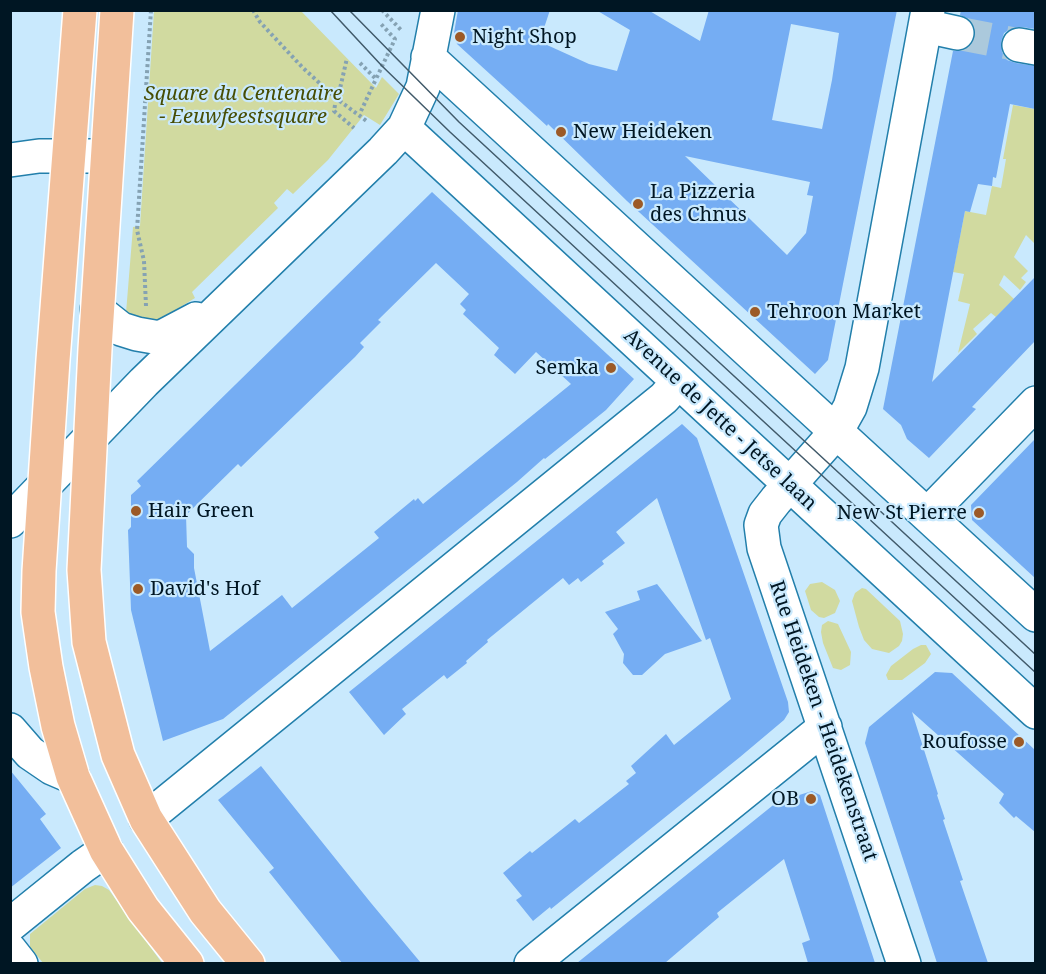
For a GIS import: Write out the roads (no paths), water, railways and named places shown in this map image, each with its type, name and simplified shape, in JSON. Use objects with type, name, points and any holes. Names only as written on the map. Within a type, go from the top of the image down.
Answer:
[{"type":"main road","points":[[80,10],[44,485],[38,612],[58,726],[73,777],[106,850],[143,909],[187,963]]},
{"type":"main road","points":[[117,10],[97,310],[84,570],[89,642],[118,755],[146,819],[205,911],[248,963]]},
{"type":"street","points":[[10,521],[224,304],[399,133],[423,87],[438,10]]},
{"type":"street","points":[[926,18],[957,33]]},
{"type":"street","name":"Rue Heideken - Heidekenstraat","points":[[904,963],[761,537],[761,525],[765,514],[836,432],[850,407],[862,368],[926,18]]},
{"type":"street","points":[[428,57],[1035,615]]},
{"type":"street","name":"Avenue de Jette - Jetse laan","points":[[399,133],[678,382],[1035,712]]},
{"type":"street","points":[[10,160],[39,156],[107,156]]},
{"type":"street","points":[[97,310],[121,329],[160,338],[224,304]]},
{"type":"street","points":[[146,819],[664,398],[678,382]]},
{"type":"street","points":[[927,515],[1035,404]]},
{"type":"street","points":[[531,963],[825,727]]},
{"type":"street","points":[[10,730],[30,753],[52,768],[73,777]]},
{"type":"street","points":[[10,925],[106,850]]},
{"type":"street","points":[[10,950],[21,963]]},
{"type":"tunnel","points":[[957,33],[1019,45]]},
{"type":"tram line","points":[[330,10],[382,66],[450,132],[1036,673]]},
{"type":"tram line","points":[[349,10],[459,122],[1036,655]]},
{"type":"place","name":"Night Shop","points":[[460,37]]},
{"type":"place","name":"New Heideken","points":[[561,132]]},
{"type":"place","name":"La Pizzeria des Chnus","points":[[638,204]]},
{"type":"place","name":"Tehroon Market","points":[[755,312]]},
{"type":"place","name":"Semka","points":[[611,368]]},
{"type":"place","name":"Hair Green","points":[[136,511]]},
{"type":"place","name":"New St Pierre","points":[[979,513]]},
{"type":"place","name":"David's Hof","points":[[138,589]]},
{"type":"place","name":"Roufosse","points":[[1019,742]]},
{"type":"place","name":"OB","points":[[811,799]]},
{"type":"park label","name":"Square du Centenaire - Eeuwfeestsquare","points":[[243,106]]}]
